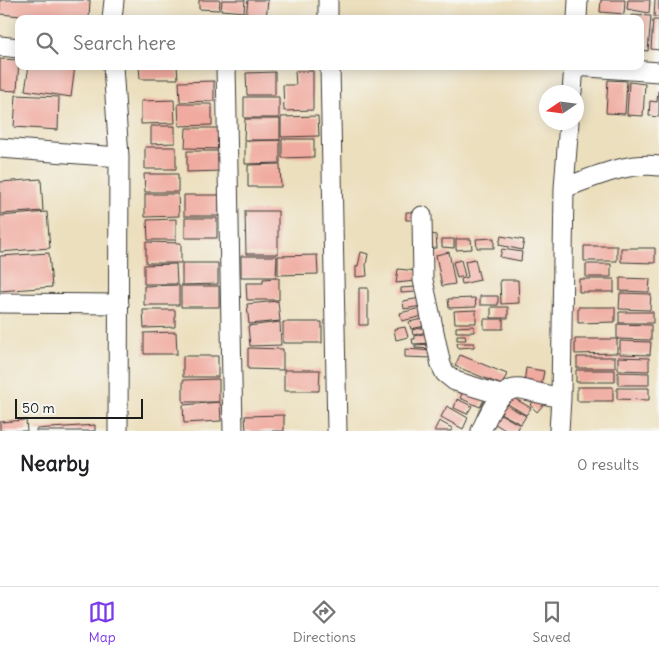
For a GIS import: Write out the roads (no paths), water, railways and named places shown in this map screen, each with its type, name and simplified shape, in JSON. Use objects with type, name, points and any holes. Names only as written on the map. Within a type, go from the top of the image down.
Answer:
[{"type":"street","points":[[112,15],[114,0]]},
{"type":"street","points":[[328,0],[328,15]]},
{"type":"street","points":[[577,15],[578,0]]},
{"type":"street","points":[[0,46],[15,48]]},
{"type":"street","points":[[113,70],[119,157],[118,431]]},
{"type":"street","points":[[226,70],[233,431]]},
{"type":"street","points":[[330,70],[337,431]]},
{"type":"street","points":[[573,85],[574,70]]},
{"type":"street","points":[[631,70],[659,72]]},
{"type":"street","points":[[559,431],[564,188],[568,130]]},
{"type":"street","points":[[0,148],[119,157]]},
{"type":"street","points":[[564,188],[615,170],[646,165],[659,166]]},
{"type":"street","points":[[422,216],[423,280],[441,365],[445,373],[455,381],[501,395]]},
{"type":"street","points":[[0,303],[119,304]]},
{"type":"street","points":[[481,431],[501,395],[510,389],[516,388],[561,398]]}]
